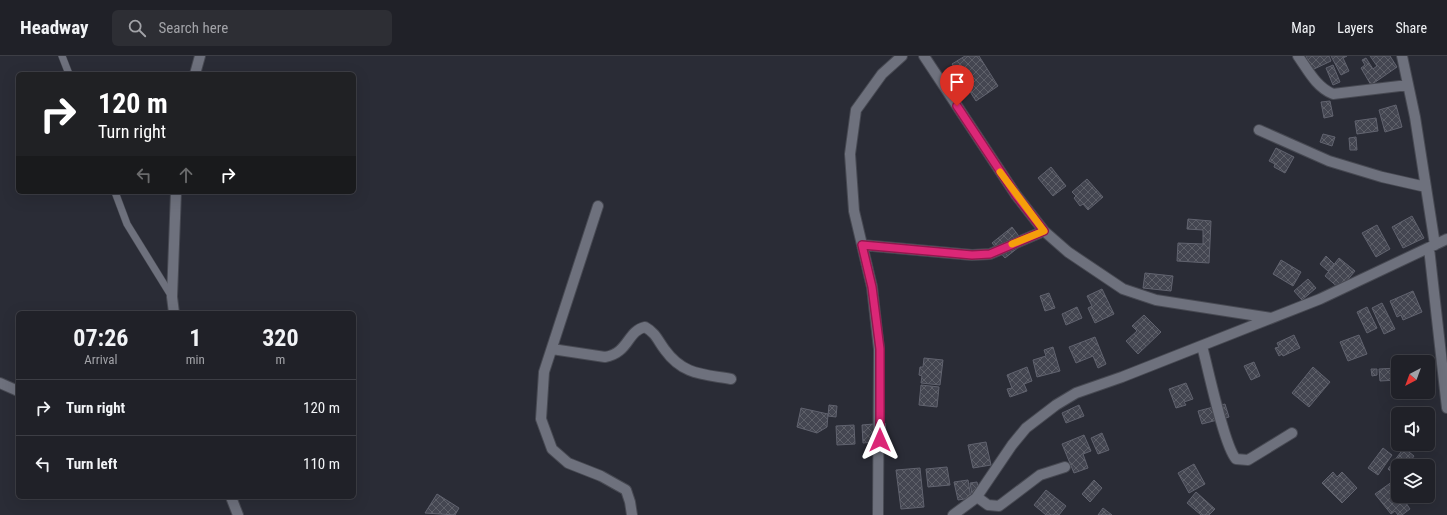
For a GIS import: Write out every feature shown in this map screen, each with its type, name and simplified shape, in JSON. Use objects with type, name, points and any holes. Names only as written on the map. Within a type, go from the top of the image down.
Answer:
[{"type":"street","points":[[196,72],[200,56]]},
{"type":"street","points":[[878,515],[880,349],[872,287],[854,211],[850,154],[856,110],[882,74],[902,56]]},
{"type":"street","points":[[924,56],[1016,195],[1044,231],[1094,271],[1123,289],[1156,300],[1273,318]]},
{"type":"street","points":[[1298,56],[1316,82],[1325,91],[1333,94],[1408,85]]},
{"type":"street","points":[[1402,56],[1426,187],[1447,402]]},
{"type":"street","points":[[1259,130],[1329,161],[1382,177],[1426,187]]},
{"type":"street","points":[[174,311],[172,297],[176,194]]},
{"type":"street","points":[[598,206],[544,372],[541,419],[552,449],[568,464],[601,476],[626,490],[632,515]]},
{"type":"street","points":[[862,245],[972,255],[990,254],[1044,231]]},
{"type":"street","points":[[953,515],[977,497],[1012,445],[1026,428],[1056,405],[1076,393],[1202,346],[1320,299],[1447,239]]},
{"type":"street","points":[[552,349],[605,357],[614,356],[622,350],[640,328],[645,327],[657,336],[664,349],[676,363],[689,371],[731,379]]},
{"type":"street","points":[[1202,346],[1226,435],[1232,454],[1236,459],[1248,460],[1292,432]]},
{"type":"street","points":[[0,383],[16,390]]},
{"type":"street","points":[[977,497],[988,505],[999,506],[1040,475],[1065,467]]},
{"type":"street","points":[[232,499],[238,515]]},
{"type":"lane","points":[[62,56],[68,72]]},
{"type":"lane","points":[[116,194],[127,224],[172,297]]},
{"type":"building","points":[[965,56],[979,56],[998,86],[976,101],[965,84],[960,88],[955,80],[960,77],[952,64]]},
{"type":"building","points":[[1306,56],[1329,56],[1331,61],[1312,70]]},
{"type":"building","points":[[1331,56],[1347,56],[1343,58],[1349,71],[1341,75]]},
{"type":"building","points":[[1370,56],[1390,56],[1397,67],[1371,85],[1361,68],[1365,65],[1362,60],[1366,58],[1373,69],[1377,66]]},
{"type":"building","points":[[1333,65],[1340,82],[1333,85],[1326,68]]},
{"type":"building","points":[[1330,101],[1333,116],[1324,118],[1321,102]]},
{"type":"building","points":[[1396,105],[1402,127],[1385,132],[1379,110]]},
{"type":"building","points":[[1376,118],[1378,131],[1357,134],[1355,121]]},
{"type":"building","points":[[1323,134],[1335,137],[1332,146],[1320,142]]},
{"type":"building","points":[[1356,137],[1357,150],[1350,150],[1349,138]]},
{"type":"building","points":[[1276,148],[1294,157],[1285,173],[1274,167],[1275,164],[1269,161]]},
{"type":"building","points":[[1051,167],[1066,186],[1053,196],[1038,178]]},
{"type":"building","points":[[1087,179],[1103,197],[1088,210],[1083,204],[1080,206],[1074,198],[1076,196],[1072,192]]},
{"type":"building","points":[[1412,216],[1424,238],[1403,248],[1392,227]]},
{"type":"building","points":[[1188,219],[1211,221],[1209,263],[1177,261],[1178,243],[1203,244],[1203,230],[1187,229]]},
{"type":"building","points":[[1377,225],[1390,249],[1376,257],[1362,233]]},
{"type":"building","points":[[1012,227],[1024,243],[1005,258],[992,243]]},
{"type":"building","points":[[1326,256],[1334,264],[1328,271],[1320,264]]},
{"type":"building","points":[[1339,258],[1355,271],[1340,289],[1325,276]]},
{"type":"building","points":[[1281,260],[1301,272],[1293,286],[1273,274]]},
{"type":"building","points":[[1145,273],[1173,276],[1171,291],[1143,288]]},
{"type":"building","points":[[1308,279],[1316,288],[1302,300],[1294,291]]},
{"type":"building","points":[[1102,289],[1114,314],[1095,323],[1088,308],[1092,306],[1087,296]]},
{"type":"building","points":[[1413,291],[1422,312],[1403,320],[1401,315],[1397,317],[1390,301]]},
{"type":"building","points":[[1049,293],[1055,308],[1045,311],[1040,296]]},
{"type":"building","points":[[1382,303],[1395,329],[1384,334],[1372,308]]},
{"type":"building","points":[[1077,307],[1082,318],[1066,325],[1062,314]]},
{"type":"building","points":[[1367,307],[1377,328],[1367,333],[1357,312]]},
{"type":"building","points":[[1144,315],[1161,332],[1138,354],[1126,341],[1137,331],[1132,326]]},
{"type":"building","points":[[1294,335],[1300,348],[1283,356],[1282,354],[1279,356],[1275,348],[1279,347],[1277,343]]},
{"type":"building","points":[[1359,335],[1367,354],[1348,361],[1340,342]]},
{"type":"building","points":[[1095,337],[1106,364],[1098,368],[1093,356],[1076,363],[1069,347]]},
{"type":"building","points":[[1053,347],[1060,371],[1037,377],[1033,360],[1046,356],[1044,350]]},
{"type":"building","points":[[924,358],[943,360],[940,385],[921,383],[922,376],[919,375],[920,367],[923,367]]},
{"type":"building","points":[[1254,362],[1260,376],[1251,380],[1244,366]]},
{"type":"building","points":[[1027,367],[1032,381],[1024,384],[1027,391],[1010,397],[1007,389],[1012,388],[1007,375]]},
{"type":"building","points":[[1313,367],[1330,382],[1309,407],[1292,393]]},
{"type":"building","points":[[1391,368],[1391,380],[1380,381],[1379,369]]},
{"type":"building","points":[[1371,369],[1377,369],[1377,375],[1372,376]]},
{"type":"building","points":[[1186,383],[1193,399],[1184,402],[1186,405],[1176,408],[1169,389]]},
{"type":"building","points":[[921,385],[939,387],[937,407],[919,405]]},
{"type":"building","points":[[1225,404],[1229,417],[1202,424],[1198,411]]},
{"type":"building","points":[[829,405],[837,406],[836,417],[828,416]]},
{"type":"building","points":[[1079,405],[1084,416],[1066,423],[1062,413]]},
{"type":"building","points":[[801,408],[828,414],[827,427],[817,433],[797,427]]},
{"type":"building","points":[[885,423],[887,441],[863,443],[862,425]]},
{"type":"building","points":[[854,425],[855,444],[837,445],[836,426]]},
{"type":"building","points":[[1102,433],[1109,450],[1098,454],[1091,438]]},
{"type":"building","points":[[1084,435],[1091,451],[1083,454],[1088,468],[1074,473],[1062,444]]},
{"type":"building","points":[[986,442],[991,465],[973,468],[968,445]]},
{"type":"building","points":[[1383,448],[1392,455],[1378,475],[1368,468]]},
{"type":"building","points":[[1402,451],[1408,451],[1414,456],[1412,459],[1396,459]]},
{"type":"building","points":[[1194,464],[1205,484],[1189,493],[1178,473]]},
{"type":"building","points":[[947,467],[950,485],[928,487],[926,469]]},
{"type":"building","points":[[920,468],[924,507],[901,509],[896,470]]},
{"type":"building","points":[[1333,472],[1337,477],[1342,472],[1357,488],[1342,503],[1322,483]]},
{"type":"building","points":[[968,480],[971,498],[958,500],[954,482]]},
{"type":"building","points":[[1094,480],[1102,488],[1090,502],[1082,494]]},
{"type":"building","points":[[977,482],[979,493],[972,494],[970,483]]},
{"type":"building","points":[[1391,483],[1391,503],[1406,503],[1410,509],[1402,515],[1398,515],[1395,511],[1391,514],[1375,494]]},
{"type":"building","points":[[1046,490],[1066,506],[1059,515],[1046,515],[1034,505]]},
{"type":"building","points":[[1196,492],[1215,509],[1209,515],[1201,515],[1187,503]]},
{"type":"building","points":[[437,494],[459,508],[455,515],[425,513]]},
{"type":"building","points":[[1103,508],[1112,515],[1098,515]]},
{"type":"slow traffic","points":[[1000,172],[1044,231],[1012,244]]},
{"type":"route","points":[[880,440],[880,349],[872,287],[862,245],[972,255],[990,254],[1044,231],[1016,195],[957,106]]}]
